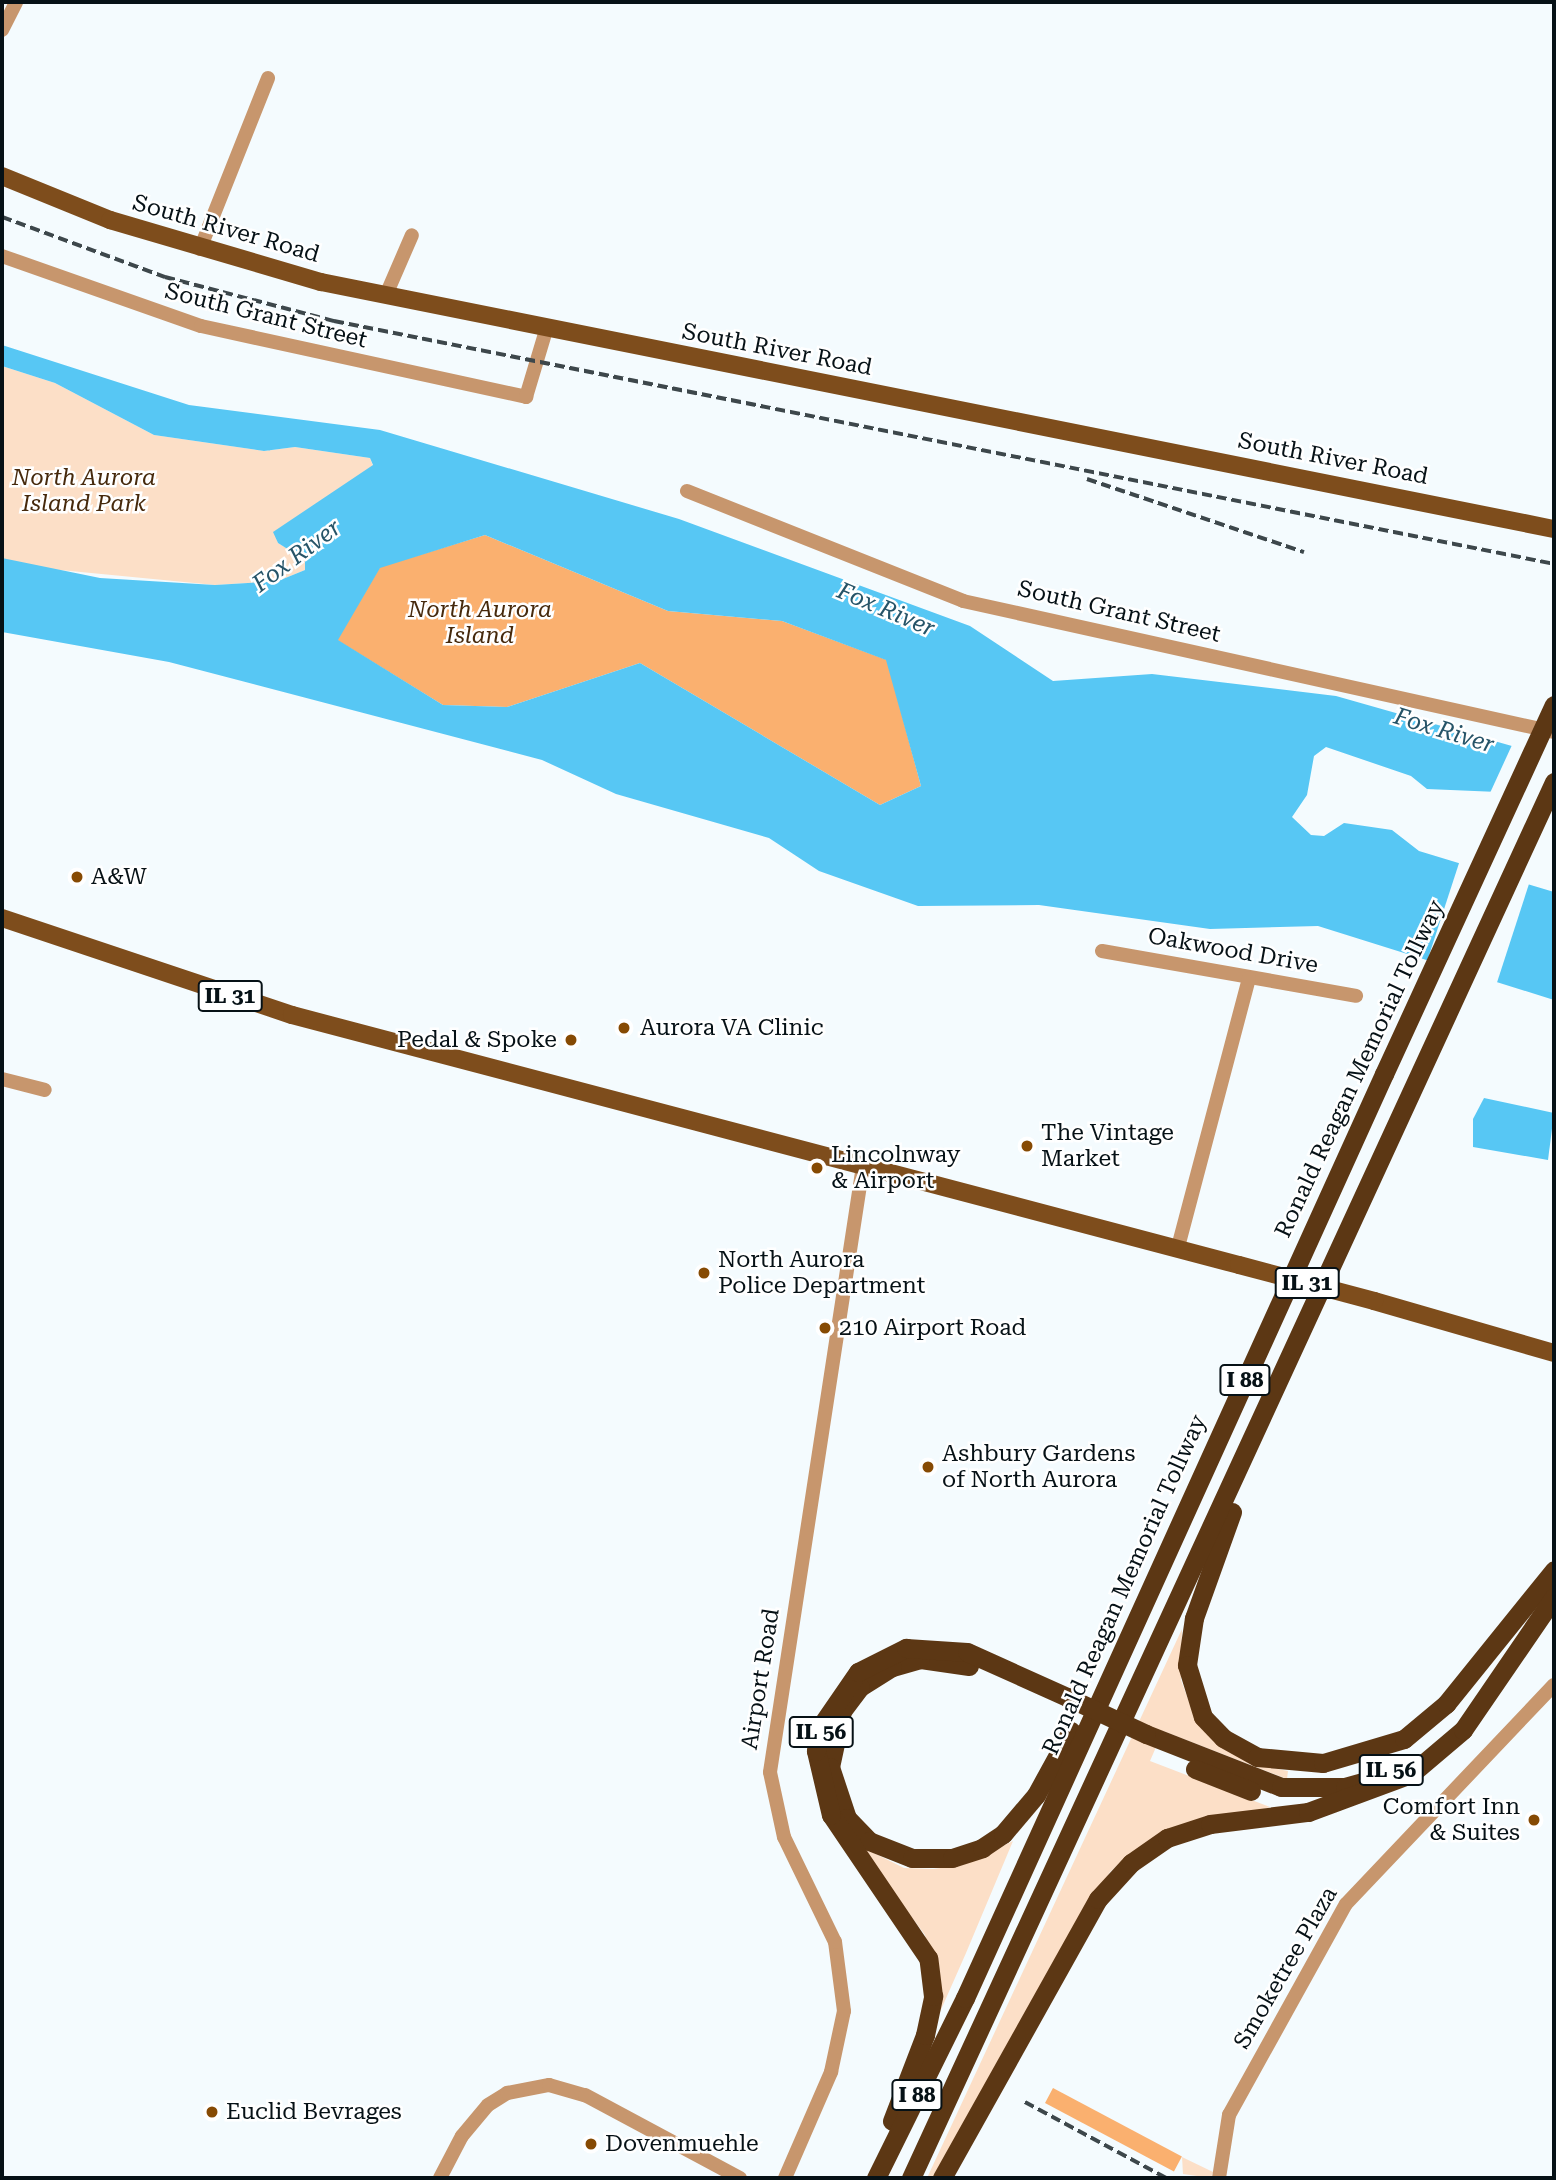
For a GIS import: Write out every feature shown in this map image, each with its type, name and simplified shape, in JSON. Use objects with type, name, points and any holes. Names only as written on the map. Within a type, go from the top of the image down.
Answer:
[{"type":"highway","name":"Ronald Reagan Memorial Tollway","points":[[874,2178],[1105,1685],[1554,705]]},
{"type":"highway","name":"I 88","points":[[911,2178],[1554,782]]},
{"type":"highway","points":[[1255,1433],[1194,1618],[1187,1665],[1203,1717],[1223,1738],[1257,1757],[1322,1763],[1404,1739],[1447,1704],[1554,1573]]},
{"type":"highway","name":"IL 56","points":[[874,2178],[925,2035],[933,1996],[928,1958],[910,1923],[831,1815],[816,1751],[823,1723],[858,1672],[906,1648],[967,1652],[1064,1703],[1143,1739],[1281,1787],[1345,1787],[1374,1779],[1441,1735],[1554,1573]]},
{"type":"highway","name":"IL 56","points":[[942,2178],[1098,1899],[1131,1863],[1167,1838],[1210,1824],[1308,1812],[1384,1788],[1438,1755],[1463,1730],[1554,1597]]},
{"type":"highway","points":[[1064,1703],[949,1661],[920,1659],[892,1667],[860,1687],[832,1740],[830,1767],[847,1818],[869,1841],[912,1858],[952,1858],[982,1848],[1003,1834],[1036,1795],[1074,1725],[1105,1685]]},
{"type":"highway","points":[[1143,1739],[1226,1783],[1282,1799],[1384,1788]]},
{"type":"main road","name":"South River Road","points":[[2,176],[200,249],[386,295],[1554,529]]},
{"type":"main road","name":"IL 31","points":[[2,918],[292,1015],[1178,1247],[1554,1353]]},
{"type":"street","points":[[2,30],[16,2]]},
{"type":"street","points":[[200,249],[268,78]]},
{"type":"street","points":[[386,295],[412,234]]},
{"type":"street","name":"South Grant Street","points":[[2,256],[201,326],[526,397],[547,327]]},
{"type":"street","name":"South Grant Street","points":[[687,491],[963,601],[1554,732]]},
{"type":"street","name":"Oakwood Drive","points":[[1101,951],[1356,996]]},
{"type":"street","points":[[1178,1247],[1249,978]]},
{"type":"street","points":[[2,1079],[45,1090]]},
{"type":"street","name":"Airport Road","points":[[785,2178],[831,2071],[844,2011],[835,1942],[780,1827],[770,1772],[863,1166]]},
{"type":"street","name":"Smoketree Plaza","points":[[1219,2178],[1229,2115],[1346,1904],[1554,1685]]},
{"type":"street","points":[[440,2178],[488,2105],[507,2093],[549,2085],[585,2095],[740,2178]]},
{"type":"green space","name":"North Aurora Island Park","points":[[2,366],[55,383],[154,435],[264,451],[295,447],[370,458],[373,466],[274,532],[278,543],[306,560],[305,570],[278,581],[215,585],[29,567],[2,558]]},
{"type":"green space","name":"North Aurora Island","points":[[485,535],[668,611],[782,621],[887,660],[921,786],[880,805],[640,663],[507,707],[443,705],[337,640],[380,567]]},
{"type":"green space","points":[[1182,1629],[1181,1680],[1193,1713],[1263,1766],[1288,1771],[1287,1779],[1163,1731],[1150,1761],[1270,1807],[1125,1858],[1110,1872],[935,2178],[927,2178]]},
{"type":"green space","points":[[1013,1841],[940,2012],[925,1935],[858,1845],[904,1868],[933,1869],[963,1865]]},
{"type":"green space","points":[[1053,2088],[1182,2157],[1174,2172],[1045,2103]]},
{"type":"green space","points":[[1182,2157],[1213,2172],[1211,2178],[1183,2174]]},
{"type":"water","name":"Fox River","points":[[2,345],[189,405],[380,430],[679,519],[970,626],[1053,681],[1152,674],[1336,696],[1554,758],[1498,792],[1427,789],[1411,776],[1326,747],[1314,756],[1307,795],[1292,817],[1311,835],[1324,836],[1344,823],[1392,830],[1419,851],[1554,892],[1554,1000],[1318,926],[1210,929],[1039,905],[918,906],[819,871],[769,838],[616,794],[542,760],[169,662],[2,632],[2,558],[100,578],[215,585],[278,581],[305,570],[305,560],[278,543],[273,532],[373,465],[370,458],[295,447],[264,451],[154,435],[55,383],[2,366]],"holes":[[[485,535],[668,611],[782,621],[886,660],[921,786],[880,805],[640,663],[507,707],[443,705],[338,640],[380,568]]]},
{"type":"water","points":[[1484,1098],[1554,1113],[1548,1160],[1473,1147],[1473,1119]]},
{"type":"pier","points":[[1512,745],[1554,754],[1553,829],[1490,793]]},
{"type":"pier","points":[[1461,857],[1530,880],[1495,989],[1425,966]]},
{"type":"railway","points":[[2,217],[165,277],[334,321],[1554,564]]},
{"type":"railway","points":[[1087,479],[1304,552]]},
{"type":"railway","points":[[1025,2102],[1166,2178]]},
{"type":"place","name":"A&W","points":[[77,877]]},
{"type":"place","name":"Aurora VA Clinic","points":[[624,1028]]},
{"type":"place","name":"Pedal & Spoke","points":[[571,1040]]},
{"type":"place","name":"The Vintage Market","points":[[1027,1146]]},
{"type":"place","name":"Lincolnway & Airport","points":[[817,1168]]},
{"type":"place","name":"North Aurora Police Department","points":[[704,1273]]},
{"type":"place","name":"210 Airport Road","points":[[825,1328]]},
{"type":"place","name":"Ashbury Gardens of North Aurora","points":[[928,1467]]},
{"type":"place","name":"Comfort Inn & Suites","points":[[1534,1820]]},
{"type":"place","name":"Euclid Bevrages","points":[[212,2112]]},
{"type":"place","name":"Dovenmuehle","points":[[591,2144]]}]
